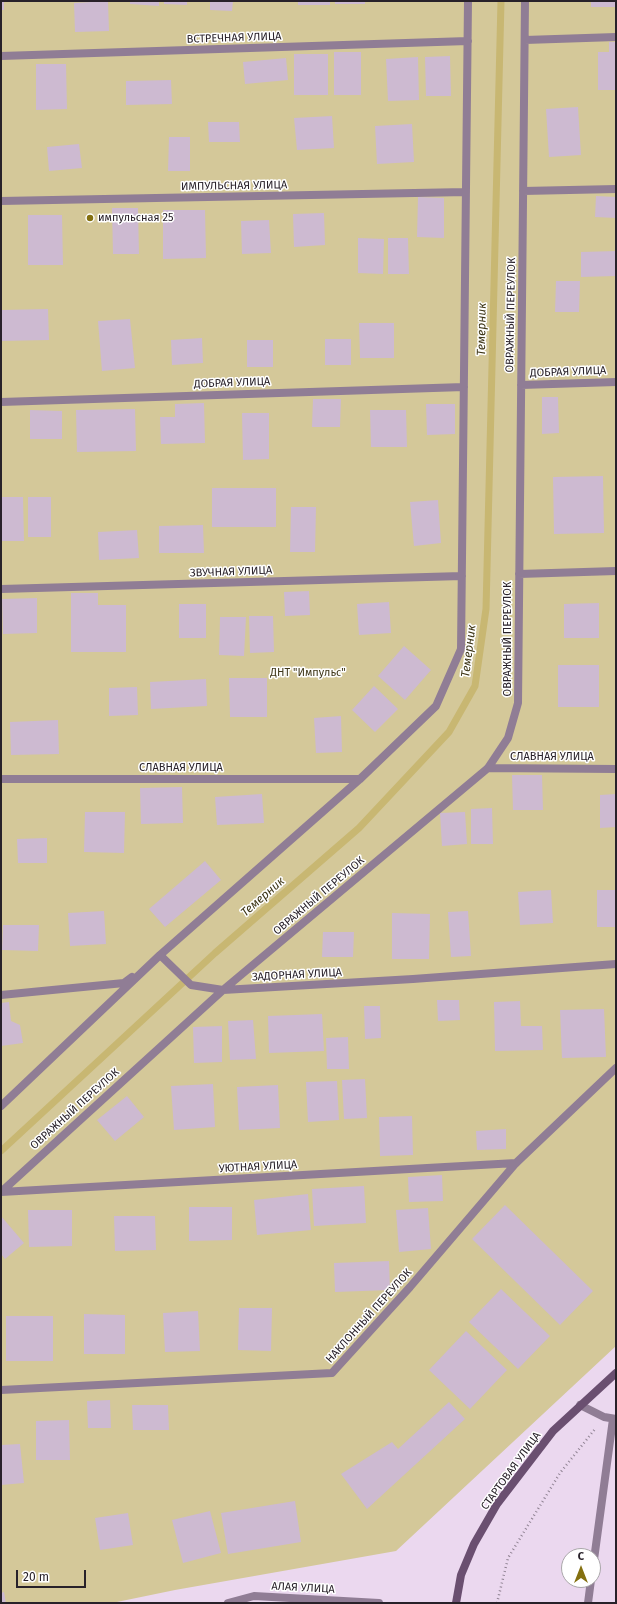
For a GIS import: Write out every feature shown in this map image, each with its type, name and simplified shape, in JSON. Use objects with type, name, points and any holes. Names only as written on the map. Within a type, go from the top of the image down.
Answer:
[{"type":"street","name":"СТАРТОВАЯ УЛИЦА","points":[[456,1603],[461,1575],[474,1544],[497,1504],[553,1431],[616,1373]]},
{"type":"lane","points":[[1,1106],[160,955],[360,779],[436,706],[461,649],[468,1]]},
{"type":"lane","name":"ОВРАЖНЫЙ ПЕРЕУЛОК","points":[[1,1192],[223,990],[488,768],[508,738],[518,703],[525,1]]},
{"type":"lane","points":[[525,40],[616,37]]},
{"type":"lane","name":"ВСТРЕЧНАЯ УЛИЦА","points":[[1,56],[468,42]]},
{"type":"lane","points":[[523,191],[616,190]]},
{"type":"lane","name":"ИМПУЛЬСНАЯ УЛИЦА","points":[[1,201],[466,192]]},
{"type":"lane","name":"ДОБРАЯ УЛИЦА","points":[[521,385],[616,382]]},
{"type":"lane","name":"ДОБРАЯ УЛИЦА","points":[[1,402],[464,387]]},
{"type":"lane","points":[[519,574],[616,571]]},
{"type":"lane","name":"ЗВУЧНАЯ УЛИЦА","points":[[1,589],[462,576]]},
{"type":"lane","name":"СЛАВНАЯ УЛИЦА","points":[[488,768],[616,769]]},
{"type":"lane","name":"СЛАВНАЯ УЛИЦА","points":[[1,778],[360,779]]},
{"type":"lane","points":[[1,995],[124,983],[160,955]]},
{"type":"lane","name":"ЗАДОРНАЯ УЛИЦА","points":[[160,955],[191,985],[223,990],[413,979],[616,964]]},
{"type":"lane","name":"НАКЛОННЫЙ ПЕРЕУЛОК","points":[[1,1390],[332,1373],[410,1287],[516,1163],[616,1068]]},
{"type":"lane","name":"УЮТНАЯ УЛИЦА","points":[[1,1192],[516,1163]]},
{"type":"lane","points":[[580,1405],[604,1417],[615,1419],[596,1548]]},
{"type":"lane","points":[[588,1603],[590,1588]]},
{"type":"lane","name":"АЛАЯ УЛИЦА","points":[[228,1603],[256,1599],[379,1603]]},
{"type":"path","points":[[497,1603],[508,1558],[560,1473],[604,1417]]},
{"type":"green space","name":"ДНТ \"Импульс\"","points":[[1,1],[616,1],[616,1346],[396,1551],[175,1590],[112,1603],[1,1603]]},
{"type":"building","points":[[1,1],[4,1],[4,10],[1,10]]},
{"type":"building","points":[[108,1],[109,31],[75,32],[74,3]]},
{"type":"building","points":[[130,1],[159,1],[159,6],[130,4]]},
{"type":"building","points":[[164,1],[187,1],[187,5],[164,4]]},
{"type":"building","points":[[210,1],[233,1],[232,11],[210,10]]},
{"type":"building","points":[[298,1],[330,1],[330,5],[298,5]]},
{"type":"building","points":[[335,1],[365,1],[365,4],[335,4]]},
{"type":"building","points":[[591,1],[616,1],[616,7],[591,7]]},
{"type":"building","points":[[609,42],[616,42],[616,90],[598,90],[598,52],[609,52]]},
{"type":"building","points":[[334,52],[361,52],[361,95],[334,95]]},
{"type":"building","points":[[294,54],[328,54],[328,95],[294,95]]},
{"type":"building","points":[[450,56],[451,96],[426,96],[425,57]]},
{"type":"building","points":[[418,57],[419,100],[388,101],[386,59]]},
{"type":"building","points":[[286,58],[288,80],[245,84],[243,62]]},
{"type":"building","points":[[36,64],[66,64],[67,109],[36,110]]},
{"type":"building","points":[[171,80],[172,104],[126,105],[126,81]]},
{"type":"building","points":[[578,107],[581,155],[549,157],[546,109]]},
{"type":"building","points":[[332,116],[334,148],[297,150],[294,118]]},
{"type":"building","points":[[208,122],[239,122],[240,142],[209,142]]},
{"type":"building","points":[[412,124],[414,162],[377,164],[375,126]]},
{"type":"building","points":[[169,137],[190,137],[190,171],[168,171]]},
{"type":"building","points":[[79,144],[82,168],[49,171],[47,147]]},
{"type":"building","points":[[596,196],[616,197],[616,218],[595,217]]},
{"type":"building","points":[[418,197],[444,198],[444,238],[417,237]]},
{"type":"building","points":[[112,208],[138,208],[139,254],[113,254]]},
{"type":"building","points":[[163,210],[205,210],[206,258],[163,259]]},
{"type":"building","points":[[324,213],[325,245],[294,247],[293,214]]},
{"type":"building","points":[[28,215],[62,215],[63,265],[28,265]]},
{"type":"building","points":[[269,220],[271,253],[242,254],[241,221]]},
{"type":"building","points":[[358,238],[384,239],[383,274],[358,273]]},
{"type":"building","points":[[388,238],[408,238],[409,274],[388,274]]},
{"type":"building","points":[[616,251],[616,276],[581,277],[581,252]]},
{"type":"building","points":[[556,281],[580,281],[579,312],[555,312]]},
{"type":"building","points":[[48,309],[49,340],[1,341],[1,310]]},
{"type":"building","points":[[130,319],[135,368],[102,371],[98,321]]},
{"type":"building","points":[[359,323],[394,323],[394,358],[360,358]]},
{"type":"building","points":[[202,338],[203,363],[172,365],[171,340]]},
{"type":"building","points":[[325,339],[351,339],[351,365],[325,365]]},
{"type":"building","points":[[247,340],[273,340],[273,367],[247,367]]},
{"type":"building","points":[[542,397],[558,397],[559,433],[542,434]]},
{"type":"building","points":[[313,399],[341,399],[340,427],[312,427]]},
{"type":"building","points":[[204,403],[205,443],[161,444],[160,417],[175,417],[175,404]]},
{"type":"building","points":[[426,404],[455,404],[455,434],[427,435]]},
{"type":"building","points":[[135,409],[136,451],[77,452],[76,410]]},
{"type":"building","points":[[30,410],[62,411],[62,439],[30,439]]},
{"type":"building","points":[[370,410],[406,410],[407,447],[371,447]]},
{"type":"building","points":[[242,413],[269,413],[269,459],[243,460]]},
{"type":"building","points":[[603,476],[604,533],[554,534],[553,477]]},
{"type":"building","points":[[212,488],[276,488],[276,527],[212,527]]},
{"type":"building","points":[[1,497],[23,497],[24,541],[1,541]]},
{"type":"building","points":[[28,497],[51,497],[51,537],[28,537]]},
{"type":"building","points":[[438,500],[441,543],[414,546],[410,502]]},
{"type":"building","points":[[291,507],[316,507],[315,552],[290,552]]},
{"type":"building","points":[[203,525],[204,553],[159,553],[159,526]]},
{"type":"building","points":[[137,530],[139,558],[99,560],[98,532]]},
{"type":"building","points":[[309,591],[310,615],[285,616],[284,592]]},
{"type":"building","points":[[71,593],[98,593],[98,605],[126,605],[126,652],[71,652]]},
{"type":"building","points":[[37,598],[37,633],[3,634],[2,599]]},
{"type":"building","points":[[389,602],[391,633],[359,635],[357,604]]},
{"type":"building","points":[[599,603],[599,638],[564,638],[564,604]]},
{"type":"building","points":[[179,604],[206,604],[206,638],[179,638]]},
{"type":"building","points":[[249,616],[273,616],[274,652],[250,653]]},
{"type":"building","points":[[220,617],[246,617],[244,656],[219,655]]},
{"type":"building","points":[[404,646],[431,670],[405,700],[378,676]]},
{"type":"building","points":[[558,665],[599,665],[599,707],[558,707]]},
{"type":"building","points":[[229,678],[267,678],[267,717],[230,717]]},
{"type":"building","points":[[206,679],[207,706],[151,709],[150,682]]},
{"type":"building","points":[[374,686],[398,709],[375,732],[352,710]]},
{"type":"building","points":[[137,687],[138,715],[109,716],[109,688]]},
{"type":"building","points":[[341,716],[342,752],[316,753],[314,718]]},
{"type":"building","points":[[58,720],[59,754],[11,755],[10,722]]},
{"type":"building","points":[[512,775],[542,775],[543,810],[513,810]]},
{"type":"building","points":[[182,787],[183,823],[141,824],[140,788]]},
{"type":"building","points":[[262,794],[264,823],[217,825],[215,797]]},
{"type":"building","points":[[616,794],[616,827],[600,828],[600,795]]},
{"type":"building","points":[[492,808],[493,844],[471,844],[471,809]]},
{"type":"building","points":[[85,812],[125,812],[124,853],[84,852]]},
{"type":"building","points":[[465,812],[467,844],[442,846],[440,813]]},
{"type":"building","points":[[47,838],[47,863],[18,863],[17,839]]},
{"type":"building","points":[[205,861],[221,880],[165,927],[149,909]]},
{"type":"building","points":[[551,890],[553,923],[520,925],[518,892]]},
{"type":"building","points":[[597,890],[616,890],[616,927],[597,927]]},
{"type":"building","points":[[104,911],[106,944],[70,946],[68,913]]},
{"type":"building","points":[[468,911],[471,956],[451,957],[448,912]]},
{"type":"building","points":[[392,913],[430,914],[429,959],[392,959]]},
{"type":"building","points":[[3,925],[39,925],[38,951],[2,950]]},
{"type":"building","points":[[323,932],[354,932],[353,957],[322,957]]},
{"type":"building","points":[[437,1000],[459,1000],[460,1020],[438,1021]]},
{"type":"building","points":[[520,1001],[521,1026],[542,1026],[543,1050],[495,1051],[494,1002]]},
{"type":"building","points":[[9,1002],[11,1021],[20,1025],[23,1043],[1,1046],[1,1003]]},
{"type":"building","points":[[364,1006],[380,1006],[381,1038],[365,1039]]},
{"type":"building","points":[[604,1009],[606,1057],[562,1058],[560,1010]]},
{"type":"building","points":[[322,1014],[324,1051],[269,1053],[268,1016]]},
{"type":"building","points":[[253,1020],[256,1059],[230,1060],[228,1021]]},
{"type":"building","points":[[222,1026],[222,1062],[194,1063],[193,1027]]},
{"type":"building","points":[[348,1037],[349,1069],[327,1069],[326,1038]]},
{"type":"building","points":[[365,1079],[367,1118],[344,1119],[342,1080]]},
{"type":"building","points":[[337,1081],[339,1120],[308,1122],[306,1082]]},
{"type":"building","points":[[213,1084],[215,1127],[174,1130],[171,1086]]},
{"type":"building","points":[[278,1085],[280,1128],[239,1130],[237,1087]]},
{"type":"building","points":[[127,1096],[144,1117],[115,1141],[97,1120]]},
{"type":"building","points":[[412,1116],[413,1155],[380,1156],[379,1117]]},
{"type":"building","points":[[506,1129],[506,1149],[477,1150],[476,1131]]},
{"type":"building","points":[[442,1175],[443,1201],[409,1202],[408,1177]]},
{"type":"building","points":[[364,1186],[366,1223],[314,1226],[312,1189]]},
{"type":"building","points":[[308,1194],[311,1230],[257,1235],[254,1200]]},
{"type":"building","points":[[505,1205],[593,1291],[560,1325],[472,1239]]},
{"type":"building","points":[[189,1207],[232,1207],[232,1240],[189,1241]]},
{"type":"building","points":[[428,1208],[431,1249],[399,1252],[396,1210]]},
{"type":"building","points":[[28,1210],[72,1210],[72,1246],[29,1247]]},
{"type":"building","points":[[1,1216],[24,1243],[5,1259],[1,1254]]},
{"type":"building","points":[[114,1216],[155,1216],[156,1250],[115,1251]]},
{"type":"building","points":[[389,1261],[390,1290],[335,1292],[334,1263]]},
{"type":"building","points":[[501,1289],[550,1336],[518,1369],[469,1322]]},
{"type":"building","points":[[239,1308],[272,1308],[271,1351],[238,1350]]},
{"type":"building","points":[[198,1311],[200,1351],[165,1352],[163,1313]]},
{"type":"building","points":[[84,1314],[125,1315],[125,1354],[84,1354]]},
{"type":"building","points":[[6,1316],[53,1316],[53,1361],[6,1361]]},
{"type":"building","points":[[466,1331],[507,1370],[470,1409],[429,1370]]},
{"type":"building","points":[[110,1400],[111,1428],[88,1428],[87,1401]]},
{"type":"building","points":[[449,1402],[465,1419],[367,1509],[341,1474],[392,1442],[398,1449]]},
{"type":"building","points":[[132,1405],[168,1405],[169,1430],[133,1430]]},
{"type":"building","points":[[69,1420],[70,1460],[36,1460],[36,1421]]},
{"type":"building","points":[[20,1444],[24,1483],[1,1485],[1,1445]]},
{"type":"building","points":[[295,1501],[301,1542],[228,1554],[221,1513]]},
{"type":"building","points":[[210,1511],[221,1553],[183,1563],[172,1520]]},
{"type":"building","points":[[128,1513],[133,1545],[100,1550],[95,1518]]},
{"type":"building","points":[[4,1592],[6,1603],[1,1603],[1,1593]]},
{"type":"waterway","name":"Темерник","points":[[1,1151],[215,953],[359,828],[449,732],[475,686],[486,609],[501,1]]},
{"type":"place","name":"импульсная 25","points":[[90,218]]}]
